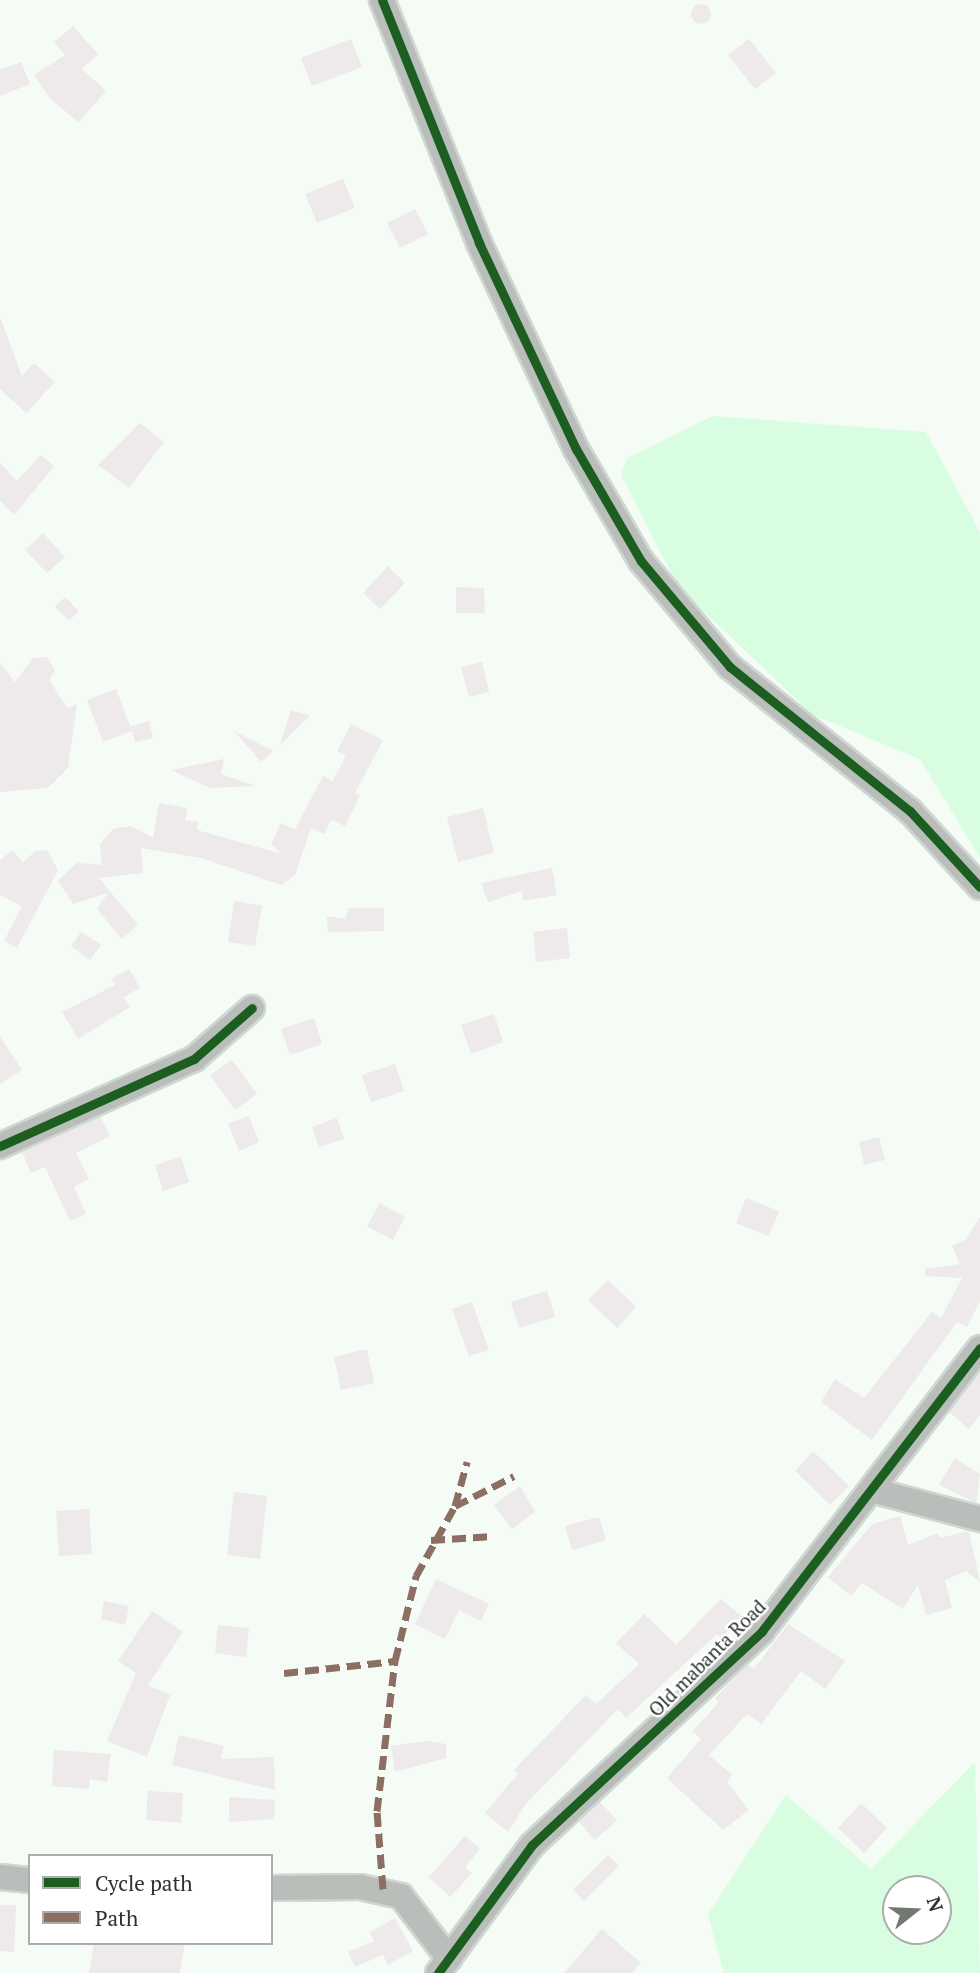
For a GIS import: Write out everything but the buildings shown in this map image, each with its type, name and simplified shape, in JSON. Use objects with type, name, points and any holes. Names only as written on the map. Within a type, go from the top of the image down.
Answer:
[{"type":"street","points":[[382,0],[479,243],[576,449],[641,561],[730,667],[909,811],[980,887]]},
{"type":"street","points":[[0,1146],[194,1059],[252,1008]]},
{"type":"street","name":"Old mabanta Road","points":[[444,1966],[532,1845],[762,1631],[875,1491],[980,1348]]},
{"type":"street","points":[[875,1491],[980,1519]]},
{"type":"street","points":[[0,1877],[28,1880]]},
{"type":"street","points":[[273,1888],[360,1887],[401,1896],[444,1966]]},
{"type":"green space","points":[[713,416],[926,432],[980,532],[980,858],[920,759],[813,715],[679,588],[621,475],[627,458]]},
{"type":"green space","points":[[975,1762],[980,1973],[724,1973],[708,1914],[786,1795],[871,1869]]},
{"type":"marked path","points":[[455,1506],[467,1462]]},
{"type":"marked path","points":[[383,1889],[377,1811],[395,1661],[416,1576],[455,1506],[514,1476]]},
{"type":"marked path","points":[[431,1540],[493,1536]]},
{"type":"marked path","points":[[284,1673],[395,1661]]},
{"type":"cycle path","points":[[382,0],[479,243],[576,449],[641,561],[730,667],[910,811],[980,887]]},
{"type":"cycle path","points":[[0,1146],[194,1059],[252,1008]]},
{"type":"cycle path","points":[[438,1973],[532,1845],[762,1631],[980,1348]]}]
